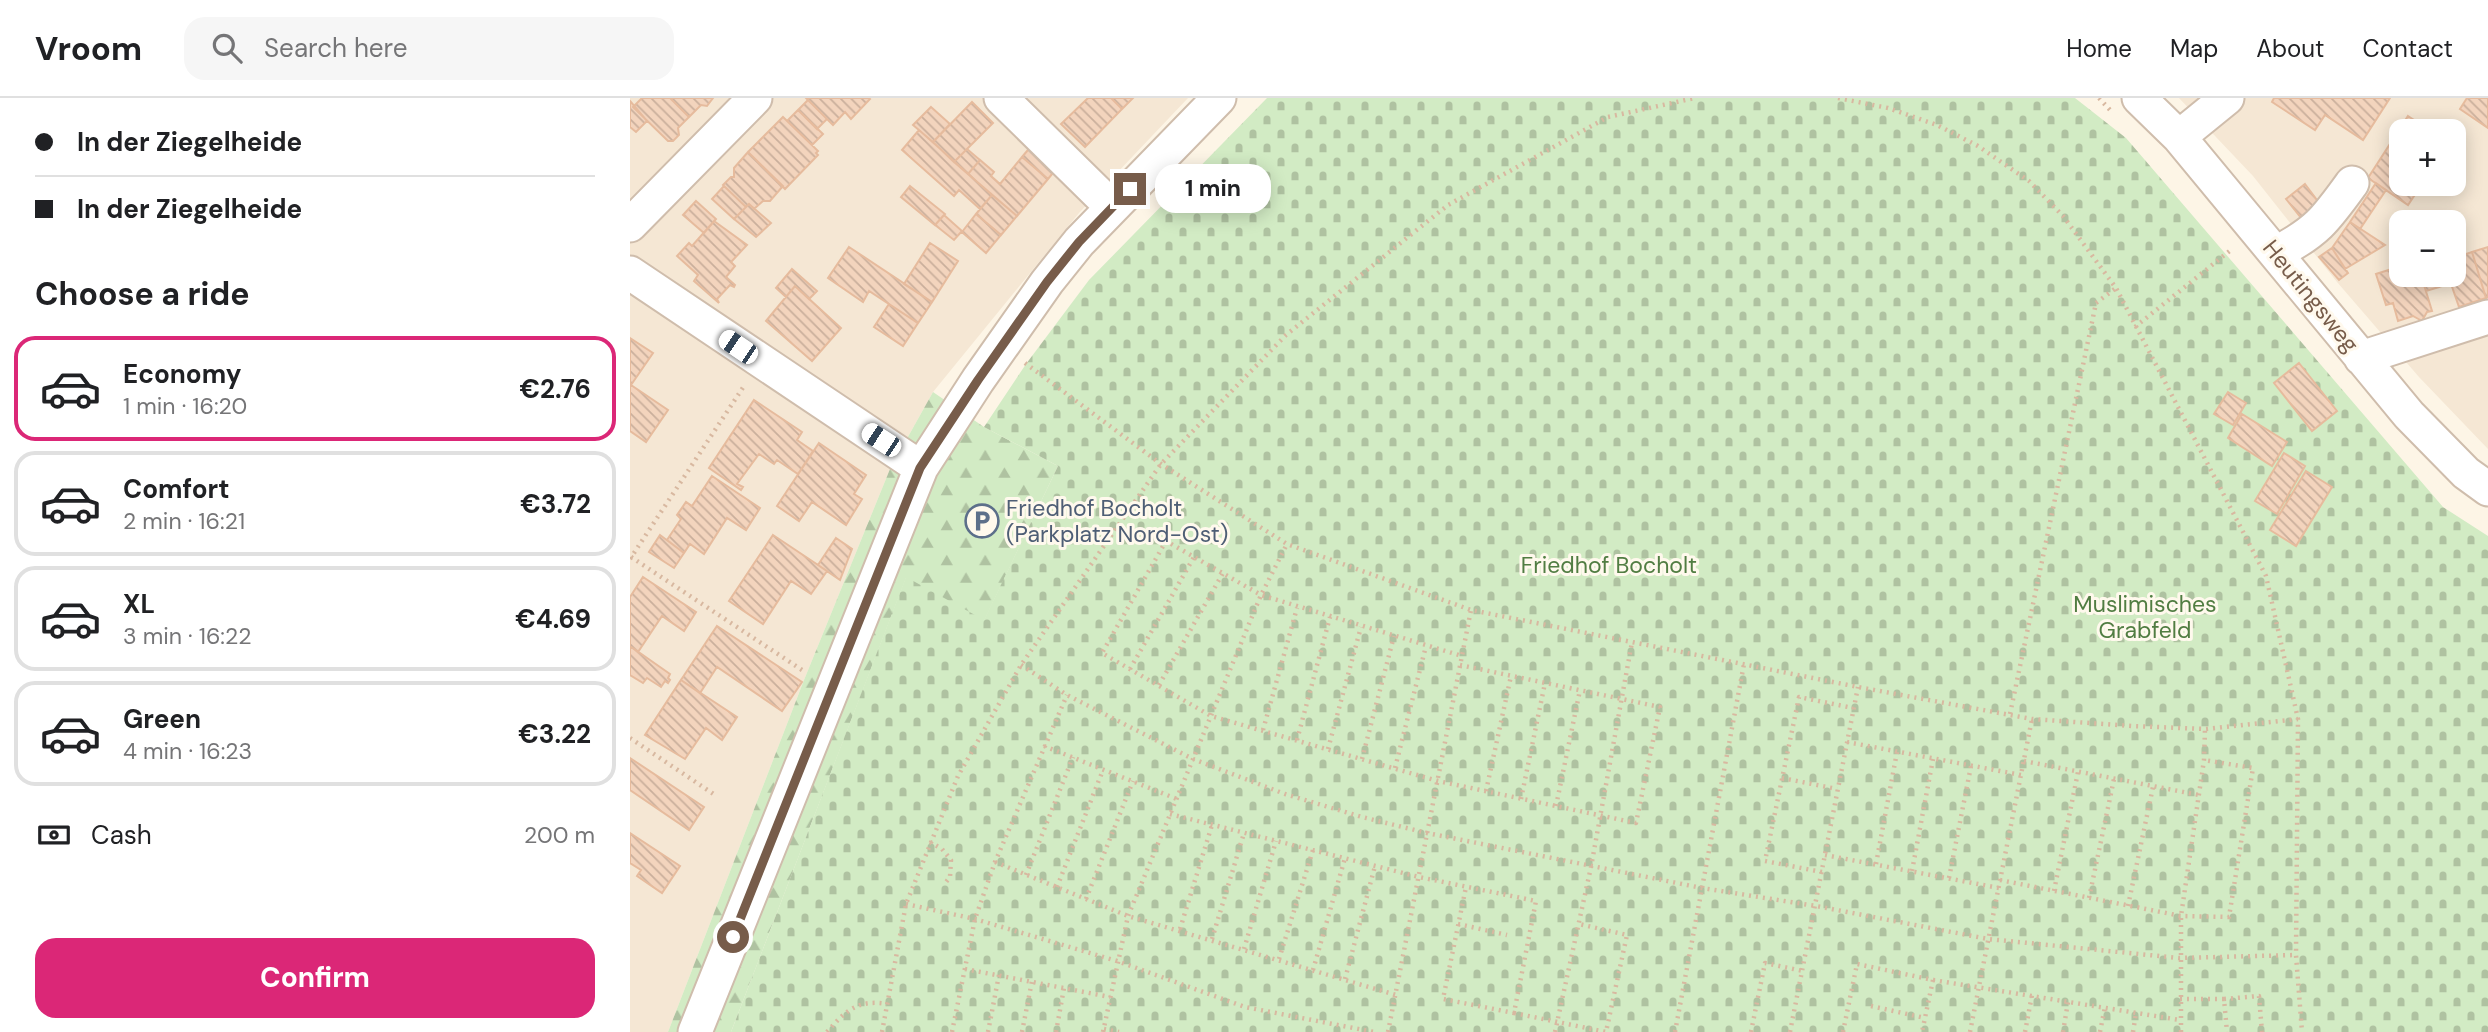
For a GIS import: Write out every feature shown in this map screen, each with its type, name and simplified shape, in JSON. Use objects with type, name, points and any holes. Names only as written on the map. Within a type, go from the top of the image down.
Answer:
[{"type":"street","points":[[630,225],[755,98]]},
{"type":"street","points":[[1001,98],[1112,207]]},
{"type":"street","points":[[695,1032],[920,468],[1047,282],[1112,207],[1219,98]]},
{"type":"street","name":"Heutingsweg","points":[[2139,98],[2179,137],[2409,415],[2466,473],[2488,489]]},
{"type":"street","points":[[2179,137],[2227,98]]},
{"type":"street","points":[[2276,253],[2304,239],[2323,222],[2352,183]]},
{"type":"street","points":[[630,273],[920,468]]},
{"type":"street","points":[[2361,358],[2488,317]]},
{"type":"path","points":[[882,1032],[906,904],[958,776],[1021,665],[1161,464],[1286,335],[1448,205],[1608,117],[1695,98]]},
{"type":"path","points":[[1838,98],[1888,108],[1937,125],[1979,146],[2029,181],[2063,216],[2116,288],[2266,576],[2298,719],[2297,955],[2302,1032]]},
{"type":"path","points":[[2135,327],[2235,246]]},
{"type":"path","points":[[2010,714],[2096,303],[2116,288]]},
{"type":"path","points":[[1002,345],[1161,464],[1287,544],[1471,610],[2032,719],[2205,729],[2298,719]]},
{"type":"path","points":[[760,362],[631,554],[802,670]]},
{"type":"path","points":[[1460,665],[1660,707],[1636,822],[1438,781],[1211,716],[1102,653],[1166,541],[1261,595],[1462,656]]},
{"type":"path","points":[[1119,1032],[1103,1030],[1128,916],[1261,595],[1287,544]]},
{"type":"path","points":[[1130,669],[1194,557]]},
{"type":"path","points":[[1158,685],[1223,573]]},
{"type":"path","points":[[1263,730],[1297,608]]},
{"type":"path","points":[[1388,1032],[1471,610]]},
{"type":"path","points":[[1297,740],[1330,617]]},
{"type":"path","points":[[1328,749],[1361,627]]},
{"type":"path","points":[[1362,759],[1394,636]]},
{"type":"path","points":[[1555,1032],[1591,867],[1632,642]]},
{"type":"path","points":[[1395,768],[1426,646]]},
{"type":"path","points":[[1675,1032],[1744,664]]},
{"type":"path","points":[[1021,665],[1067,695],[1193,759],[1298,798],[1427,833],[1702,888],[1816,906],[1988,939],[2179,958],[2297,955]]},
{"type":"path","points":[[1486,791],[1511,676]]},
{"type":"path","points":[[1521,799],[1545,683]]},
{"type":"path","points":[[1790,1032],[1858,687]]},
{"type":"path","points":[[1556,806],[1580,690]]},
{"type":"path","points":[[952,1032],[975,919],[995,862],[1067,695]]},
{"type":"path","points":[[1822,872],[1765,861],[1799,697],[1853,708]]},
{"type":"path","points":[[1970,1032],[2032,719]]},
{"type":"path","points":[[2181,1032],[2181,916],[2204,760],[2205,729]]},
{"type":"path","points":[[630,738],[715,795]]},
{"type":"path","points":[[1847,742],[2021,775]]},
{"type":"path","points":[[1044,746],[1177,799]]},
{"type":"path","points":[[1876,864],[1897,751]]},
{"type":"path","points":[[1026,875],[1073,758]]},
{"type":"path","points":[[1912,871],[1933,758]]},
{"type":"path","points":[[2000,880],[2181,916],[2229,917],[2253,768],[2204,760]]},
{"type":"path","points":[[2024,761],[2199,795]]},
{"type":"path","points":[[1949,878],[1971,766]]},
{"type":"path","points":[[1056,887],[1103,770]]},
{"type":"path","points":[[2054,891],[2078,772]]},
{"type":"path","points":[[1782,778],[1838,789]]},
{"type":"path","points":[[2090,898],[2114,779]]},
{"type":"path","points":[[1086,899],[1133,781]]},
{"type":"path","points":[[2128,906],[2153,787]]},
{"type":"path","points":[[1170,814],[1419,877],[1536,901],[1514,1013]]},
{"type":"path","points":[[1180,929],[1212,825]]},
{"type":"path","points":[[1212,939],[1244,833]]},
{"type":"path","points":[[1244,949],[1276,841]]},
{"type":"path","points":[[930,842],[942,849],[951,860],[950,877],[946,882]]},
{"type":"path","points":[[1279,959],[1313,850]]},
{"type":"path","points":[[1825,855],[1999,888]]},
{"type":"path","points":[[1313,970],[1345,858]]},
{"type":"path","points":[[995,862],[1128,916],[1180,929],[1396,995]]},
{"type":"path","points":[[1345,979],[1375,866]]},
{"type":"path","points":[[1466,887],[1443,999],[1605,1031],[1627,935],[1579,924]]},
{"type":"path","points":[[906,904],[975,919],[1117,961],[1244,1007],[1374,1032]]},
{"type":"path","points":[[1458,924],[1507,935]]},
{"type":"path","points":[[1751,1032],[1765,963],[1802,971]]},
{"type":"path","points":[[1843,1032],[1857,964],[1933,980],[2180,1020]]},
{"type":"path","points":[[965,969],[1110,997]]},
{"type":"path","points":[[988,1032],[999,975]]},
{"type":"path","points":[[1922,1032],[1933,980]]},
{"type":"path","points":[[1021,1032],[1032,981]]},
{"type":"path","points":[[1056,1032],[1064,988]]},
{"type":"path","points":[[2025,1032],[2032,995]]},
{"type":"path","points":[[2180,999],[2259,996],[2262,1032]]},
{"type":"path","points":[[2224,999],[2227,1032]]},
{"type":"path","points":[[827,1032],[842,1015],[857,1006],[872,1001],[887,1004]]},
{"type":"path","points":[[2063,1032],[2068,1001]]},
{"type":"path","points":[[1871,1006],[1925,1018]]},
{"type":"path","points":[[2100,1032],[2105,1007]]},
{"type":"path","points":[[2133,1032],[2136,1013]]},
{"type":"shaded area","points":[[630,98],[1188,98],[1079,213],[933,392],[890,469],[804,680],[668,1032],[630,1032]]},
{"type":"shaded area","points":[[2179,98],[2488,98],[2488,449],[2419,377],[2337,282],[2253,176]]},
{"type":"green space","name":"Friedhof Bocholt","points":[[1267,98],[2075,98],[2126,138],[2443,507],[2488,536],[2488,1032],[731,1032],[906,577],[984,620],[1058,466],[984,427],[1026,364],[1089,280]]},
{"type":"green space","points":[[933,392],[984,427],[1058,466],[984,621],[906,578],[731,1032],[668,1032],[804,680],[890,469]]},
{"type":"building","points":[[642,98],[670,98],[689,117],[678,128],[679,135],[673,141],[668,141],[633,107]]},
{"type":"building","points":[[670,98],[713,98],[707,106],[701,105],[689,117]]},
{"type":"building","points":[[806,98],[870,99],[851,119],[845,112],[833,125]]},
{"type":"building","points":[[1088,98],[1111,98],[1122,109],[1085,147],[1061,124]]},
{"type":"building","points":[[1111,98],[1133,98],[1122,109]]},
{"type":"building","points":[[2274,98],[2390,98],[2363,140],[2325,115],[2315,130],[2272,102]]},
{"type":"building","points":[[2467,98],[2488,98],[2488,128],[2460,109]]},
{"type":"building","points":[[808,100],[827,119],[817,129],[798,110]]},
{"type":"building","points":[[630,101],[647,121],[636,132],[630,127]]},
{"type":"building","points":[[972,102],[993,123],[954,162],[933,142]]},
{"type":"building","points":[[931,107],[950,124],[933,142],[913,125]]},
{"type":"building","points":[[798,110],[823,134],[812,145],[787,121]]},
{"type":"building","points":[[783,117],[818,151],[818,155],[785,189],[748,152]]},
{"type":"building","points":[[919,130],[992,195],[980,209],[959,190],[954,196],[902,150]]},
{"type":"building","points":[[1033,144],[1057,168],[1048,179],[1022,157]]},
{"type":"building","points":[[2389,145],[2389,192],[2368,178]]},
{"type":"building","points":[[967,149],[980,160],[968,174],[954,162]]},
{"type":"building","points":[[748,152],[783,186],[770,201],[763,201],[754,209],[749,204],[746,207],[723,185],[734,177],[734,168]]},
{"type":"building","points":[[1022,157],[1048,179],[1017,216],[968,174],[980,160],[994,172],[991,176],[1000,184]]},
{"type":"building","points":[[2376,183],[2386,190],[2360,229],[2350,222]]},
{"type":"building","points":[[2305,184],[2320,204],[2302,219],[2286,199]]},
{"type":"building","points":[[724,186],[746,207],[734,219],[712,199]]},
{"type":"building","points":[[910,186],[945,214],[935,225],[901,197]]},
{"type":"building","points":[[992,195],[1017,216],[1001,235],[976,214]]},
{"type":"building","points":[[2395,196],[2414,196],[2408,205]]},
{"type":"building","points":[[696,201],[716,219],[704,233],[683,215]]},
{"type":"building","points":[[749,204],[771,223],[756,237],[734,219]]},
{"type":"building","points":[[976,214],[1001,235],[986,253],[962,232]]},
{"type":"building","points":[[944,215],[962,231],[954,240],[935,225]]},
{"type":"building","points":[[714,221],[747,245],[731,262],[735,266],[726,277],[735,285],[730,285],[717,299],[719,303],[694,281],[698,275],[677,256],[689,243],[692,246]]},
{"type":"building","points":[[2350,222],[2385,245],[2345,269],[2332,248]]},
{"type":"building","points":[[930,243],[958,261],[932,302],[904,284]]},
{"type":"building","points":[[849,247],[932,302],[918,323],[869,291],[863,302],[828,278]]},
{"type":"building","points":[[2488,247],[2488,297],[2486,298],[2472,252]]},
{"type":"building","points":[[2332,248],[2348,273],[2339,280],[2319,257]]},
{"type":"building","points":[[2472,252],[2486,298],[2459,307],[2452,287],[2466,287],[2466,254]]},
{"type":"building","points":[[792,269],[817,291],[809,299],[795,286],[786,297],[776,288]]},
{"type":"building","points":[[2389,270],[2389,287],[2425,287],[2432,311],[2427,312],[2422,321],[2413,316],[2398,321],[2393,303],[2386,305],[2376,274]]},
{"type":"building","points":[[795,286],[841,328],[812,361],[766,321]]},
{"type":"building","points":[[889,304],[918,323],[903,346],[874,327]]},
{"type":"building","points":[[630,338],[653,353],[631,385],[668,410],[646,442],[630,431]]},
{"type":"building","points":[[2299,363],[2337,411],[2312,431],[2274,383]]},
{"type":"building","points":[[2228,392],[2246,403],[2233,425],[2214,414]]},
{"type":"building","points":[[754,400],[802,432],[797,440],[813,451],[798,474],[777,460],[774,464],[759,454],[737,484],[743,487],[741,490],[709,468]]},
{"type":"building","points":[[2242,414],[2287,442],[2272,466],[2228,438]]},
{"type":"building","points":[[819,443],[866,475],[854,494],[862,499],[846,525],[812,502],[799,521],[777,506]]},
{"type":"building","points":[[2284,453],[2305,466],[2277,514],[2255,501]]},
{"type":"building","points":[[2306,471],[2332,487],[2296,546],[2270,530]]},
{"type":"building","points":[[712,476],[760,508],[746,530],[727,518],[704,554],[690,544],[684,553],[667,540],[681,519],[677,515],[686,502],[692,506]]},
{"type":"building","points":[[660,535],[684,553],[674,568],[649,552]]},
{"type":"building","points":[[773,535],[827,571],[811,594],[791,581],[763,624],[729,601]]},
{"type":"building","points":[[836,538],[852,549],[840,580],[818,565]]},
{"type":"building","points":[[643,577],[696,612],[684,631],[662,616],[638,652],[630,646],[630,597]]},
{"type":"building","points":[[717,626],[802,682],[782,711],[717,667],[700,693],[681,680]]},
{"type":"building","points":[[630,646],[670,674],[668,683],[665,681],[661,687],[647,678],[643,683],[630,675]]},
{"type":"building","points":[[681,680],[737,717],[722,740],[706,728],[685,759],[645,735]]},
{"type":"building","points":[[630,758],[704,807],[689,830],[630,790]]},
{"type":"building","points":[[630,833],[680,866],[662,893],[637,876],[641,870],[630,863]]},
{"type":"place","name":"Friedhof Bocholt (Parkplatz Nord-Ost)","points":[[982,521]]},
{"type":"route","points":[[733,937],[920,468],[1047,282],[1079,242],[1130,189]]},
{"type":"park label","name":"Muslimisches Grabfeld","points":[[2145,617]]}]
